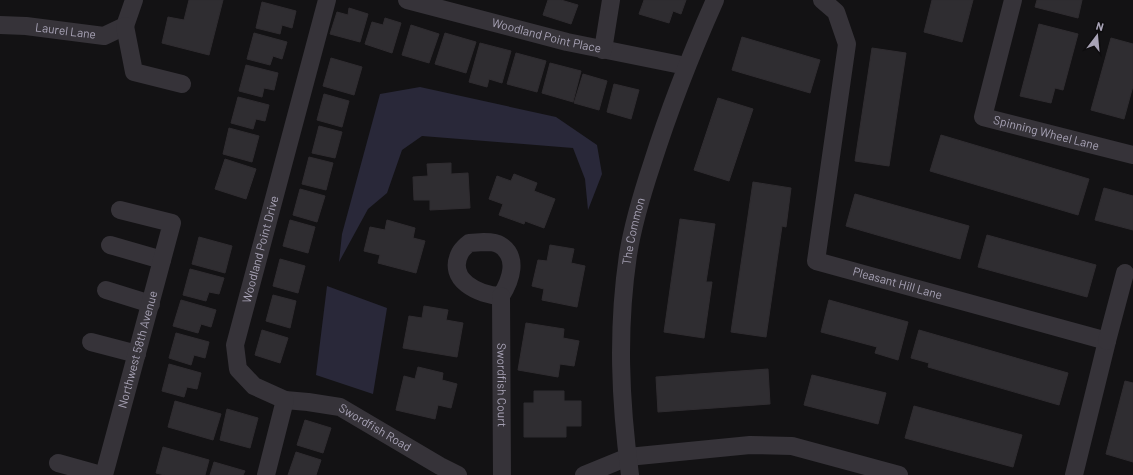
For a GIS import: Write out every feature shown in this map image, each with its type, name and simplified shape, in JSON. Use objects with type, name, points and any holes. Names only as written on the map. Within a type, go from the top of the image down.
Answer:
[{"type":"street","points":[[134,0],[125,26],[134,72],[182,84]]},
{"type":"street","name":"Woodland Point Drive","points":[[285,400],[254,386],[238,369],[236,345],[327,0]]},
{"type":"street","name":"Woodland Point Place","points":[[407,0],[456,6],[567,42],[686,66]]},
{"type":"street","points":[[603,50],[611,0]]},
{"type":"street","name":"The Common","points":[[630,475],[621,387],[620,336],[628,254],[640,200],[664,125],[686,66],[715,0]]},
{"type":"street","name":"Pleasant Hill Lane","points":[[822,0],[836,12],[847,44],[816,261],[1107,341]]},
{"type":"street","name":"Spinning Wheel Lane","points":[[1013,0],[983,117],[1133,155]]},
{"type":"street","name":"Laurel Lane","points":[[0,25],[26,26],[104,36],[125,26]]},
{"type":"street","name":"Northwest 58th Avenue","points":[[104,475],[172,223],[120,210]]},
{"type":"street","points":[[110,245],[162,260]]},
{"type":"street","points":[[1074,475],[1125,273]]},
{"type":"street","points":[[106,290],[150,304]]},
{"type":"street","name":"Swordfish Court","points":[[501,296],[502,475]]},
{"type":"street","points":[[91,342],[137,354]]},
{"type":"street","points":[[266,475],[285,400]]},
{"type":"street","name":"Swordfish Road","points":[[285,400],[340,407],[458,475]]},
{"type":"street","points":[[584,475],[628,457],[750,445],[792,446],[899,475]]},
{"type":"street","points":[[58,463],[100,475]]},
{"type":"shaded area","points":[[420,87],[556,117],[597,145],[602,174],[588,210],[585,179],[573,148],[422,136],[402,150],[387,193],[368,209],[339,262],[342,234],[380,94]]},
{"type":"shaded area","points":[[327,286],[387,308],[373,394],[316,375]]},
{"type":"building","points":[[189,0],[223,0],[209,55],[162,43],[168,17],[184,20]]},
{"type":"building","points":[[548,0],[561,0],[578,5],[571,24],[543,15]]},
{"type":"building","points":[[644,0],[686,0],[681,14],[673,11],[669,23],[639,14]]},
{"type":"building","points":[[932,0],[973,0],[962,42],[924,32]]},
{"type":"building","points":[[1037,0],[1082,0],[1078,18],[1035,7]]},
{"type":"building","points":[[262,2],[296,11],[292,28],[282,25],[280,34],[256,28]]},
{"type":"building","points":[[349,8],[368,14],[360,42],[330,34],[337,12],[348,15]]},
{"type":"building","points":[[385,18],[401,23],[392,53],[365,44],[372,22],[383,25]]},
{"type":"building","points":[[1039,24],[1078,34],[1063,90],[1055,88],[1051,103],[1020,96]]},
{"type":"building","points":[[411,25],[439,34],[429,63],[402,55]]},
{"type":"building","points":[[254,33],[287,42],[282,59],[273,56],[270,65],[247,59]]},
{"type":"building","points":[[445,33],[476,42],[466,73],[435,64]]},
{"type":"building","points":[[742,37],[820,60],[810,93],[732,70]]},
{"type":"building","points":[[1111,38],[1133,44],[1133,86],[1124,119],[1091,110]]},
{"type":"building","points":[[480,43],[511,51],[502,83],[489,79],[487,87],[469,82]]},
{"type":"building","points":[[872,48],[906,53],[889,166],[855,161]]},
{"type":"building","points":[[516,53],[546,61],[537,92],[507,84]]},
{"type":"building","points":[[331,58],[362,67],[354,95],[323,86]]},
{"type":"building","points":[[550,63],[581,71],[573,102],[542,93]]},
{"type":"building","points":[[246,65],[278,73],[274,90],[264,88],[262,97],[239,91]]},
{"type":"building","points":[[583,74],[607,81],[599,110],[574,103]]},
{"type":"building","points":[[614,84],[639,90],[631,119],[607,112]]},
{"type":"building","points":[[324,94],[349,101],[342,127],[317,120]]},
{"type":"building","points":[[238,97],[269,105],[265,121],[256,119],[253,129],[231,123]]},
{"type":"building","points":[[718,98],[753,109],[729,181],[694,170]]},
{"type":"building","points":[[319,126],[342,132],[335,158],[312,153]]},
{"type":"building","points":[[229,128],[259,136],[252,162],[223,154]]},
{"type":"building","points":[[941,135],[1089,179],[1078,215],[930,171]]},
{"type":"building","points":[[309,157],[333,163],[326,190],[302,184]]},
{"type":"building","points":[[225,159],[256,169],[246,199],[215,189]]},
{"type":"building","points":[[451,163],[451,174],[468,173],[470,208],[430,210],[430,200],[414,200],[413,177],[428,176],[427,164]]},
{"type":"building","points":[[514,174],[537,183],[534,191],[555,199],[544,228],[525,221],[524,224],[499,215],[503,204],[489,199],[497,176],[511,181]]},
{"type":"building","points":[[753,182],[791,188],[786,227],[782,226],[766,337],[731,332]]},
{"type":"building","points":[[1104,188],[1133,196],[1133,230],[1095,220]]},
{"type":"building","points":[[300,189],[325,196],[317,222],[293,215]]},
{"type":"building","points":[[855,194],[969,226],[960,259],[846,226]]},
{"type":"building","points":[[680,219],[715,224],[706,282],[712,282],[704,338],[664,332]]},
{"type":"building","points":[[290,220],[315,227],[308,253],[283,246]]},
{"type":"building","points":[[387,220],[415,228],[413,238],[425,241],[416,273],[378,263],[380,255],[364,251],[370,227],[385,230]]},
{"type":"building","points":[[987,235],[1096,265],[1087,297],[978,267]]},
{"type":"building","points":[[199,237],[232,246],[225,273],[192,264]]},
{"type":"building","points":[[550,245],[574,249],[571,263],[585,266],[577,307],[542,300],[544,289],[532,286],[538,260],[547,261]]},
{"type":"building","points":[[280,259],[305,266],[298,293],[273,286]]},
{"type":"building","points":[[190,269],[224,278],[219,294],[209,292],[206,301],[183,295]]},
{"type":"building","points":[[273,295],[296,301],[290,328],[266,321]]},
{"type":"building","points":[[181,300],[216,310],[211,327],[201,324],[198,333],[173,326]]},
{"type":"building","points":[[829,300],[908,322],[898,360],[875,353],[877,347],[821,332]]},
{"type":"building","points":[[424,306],[448,310],[446,320],[463,323],[457,357],[403,348],[409,316],[422,318]]},
{"type":"building","points":[[526,323],[564,329],[563,338],[579,341],[574,366],[560,364],[558,377],[518,370]]},
{"type":"building","points":[[262,330],[288,338],[280,363],[255,355]]},
{"type":"building","points":[[919,330],[1068,373],[1059,405],[928,367],[929,363],[911,358]]},
{"type":"building","points":[[176,333],[209,342],[205,358],[194,355],[191,365],[169,358]]},
{"type":"building","points":[[169,364],[201,373],[197,389],[187,387],[184,397],[162,391]]},
{"type":"building","points":[[418,367],[443,373],[442,380],[457,384],[451,408],[438,405],[435,419],[396,410],[404,376],[415,379]]},
{"type":"building","points":[[768,369],[770,404],[658,412],[656,377]]},
{"type":"building","points":[[812,375],[886,393],[878,424],[804,405]]},
{"type":"building","points":[[1125,381],[1133,383],[1133,462],[1106,454]]},
{"type":"building","points":[[534,391],[564,391],[564,401],[581,401],[581,426],[566,426],[566,437],[524,437],[524,403],[534,403]]},
{"type":"building","points":[[175,401],[221,414],[213,440],[168,427]]},
{"type":"building","points":[[914,406],[1022,435],[1013,467],[905,438]]},
{"type":"building","points":[[227,409],[258,418],[250,448],[220,440]]},
{"type":"building","points":[[305,420],[331,428],[323,453],[297,445]]},
{"type":"building","points":[[163,447],[209,460],[205,475],[165,475],[156,473]]},
{"type":"building","points":[[296,452],[321,460],[316,475],[288,475]]},
{"type":"building","points":[[214,462],[245,471],[243,475],[210,475]]}]
